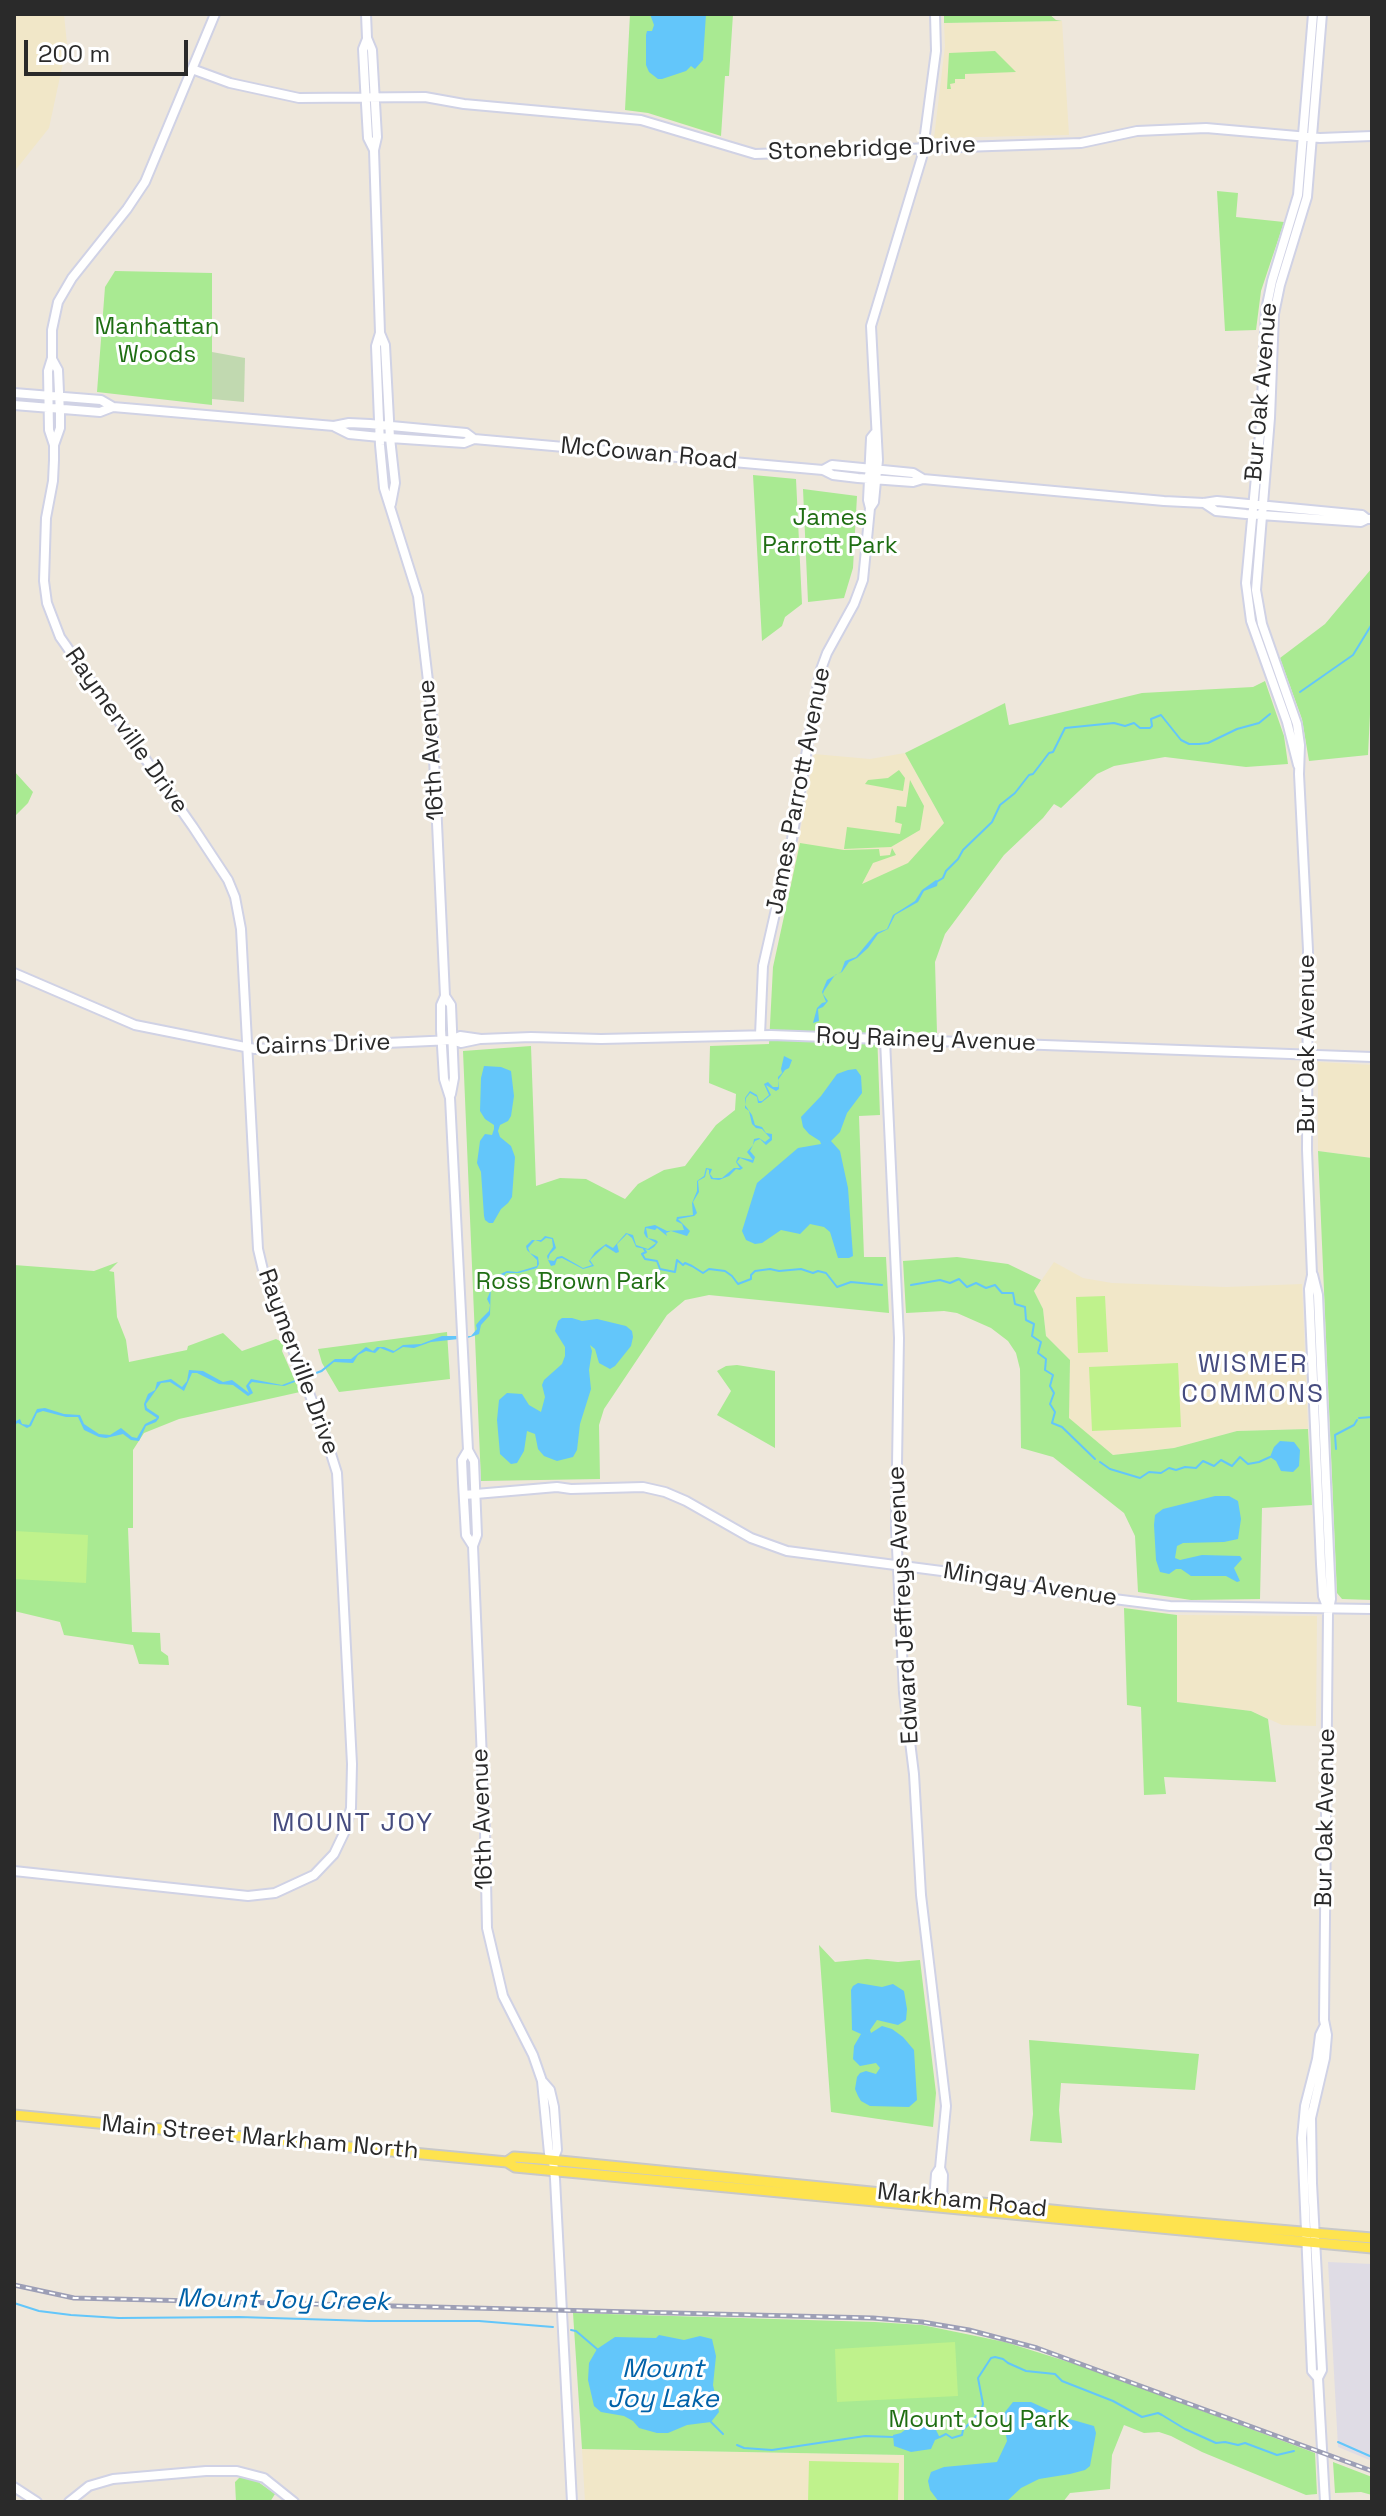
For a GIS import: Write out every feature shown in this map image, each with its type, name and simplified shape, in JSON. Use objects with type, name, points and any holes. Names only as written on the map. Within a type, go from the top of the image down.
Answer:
[{"type":"main road","name":"Main Street Markham North","points":[[14,2115],[507,2162],[514,2157],[554,2166]]},
{"type":"main road","name":"Markham Road","points":[[554,2166],[1131,2218],[1311,2237],[1372,2248]]},
{"type":"main road","name":"Markham Road","points":[[1311,2237],[1372,2238]]},
{"type":"street","name":"Raymerville Drive","points":[[14,1871],[235,1895],[275,1893],[314,1875],[334,1854],[348,1822],[352,1795],[337,1473],[258,1249],[241,929],[235,897],[228,880],[60,637],[44,581],[45,530],[53,481],[54,445],[60,428],[54,396],[58,370],[52,358],[52,330],[63,291],[145,182],[215,14]]},
{"type":"street","name":"16th Avenue","points":[[366,14],[367,38],[363,49],[371,97],[368,138],[374,150],[380,333],[376,346],[379,437],[384,488],[413,578],[421,619],[432,715],[445,996],[441,1005],[442,1040],[444,1079],[450,1098]]},
{"type":"street","name":"James Parrott Avenue","points":[[760,1035],[763,966],[792,839],[820,672],[860,591],[870,508],[868,500],[874,474],[871,438],[875,433],[872,320],[924,147],[936,51],[935,14]]},
{"type":"street","name":"Bur Oak Avenue","points":[[1313,14],[1305,207],[1275,308],[1271,410],[1256,583],[1262,624],[1298,730],[1301,756],[1307,936],[1307,1150],[1312,1275],[1318,1295],[1331,1599],[1328,1609],[1324,2026],[1327,2035],[1311,2118],[1312,2371],[1318,2378],[1325,2502]]},
{"type":"street","name":"Bur Oak Avenue","points":[[1299,766],[1249,613],[1246,583],[1262,409],[1266,310],[1296,207],[1308,137],[1322,14]]},
{"type":"street","name":"Stonebridge Drive","points":[[192,69],[230,83],[299,98],[434,98],[464,104],[641,120],[750,153],[1081,143],[1137,131],[1206,128],[1308,137],[1372,136]]},
{"type":"street","name":"16th Avenue","points":[[380,333],[385,345],[395,483],[390,509]]},
{"type":"street","name":"McCowan Road","points":[[14,393],[101,400],[113,407],[334,426],[349,423],[466,433],[474,439]]},
{"type":"street","name":"McCowan Road","points":[[14,405],[100,412],[113,407]]},
{"type":"street","name":"McCowan Road","points":[[334,426],[349,434],[390,438],[464,443],[474,439],[823,470],[832,465],[913,482],[923,479],[1204,503],[1216,511],[1252,509],[1362,515],[1369,519]]},
{"type":"street","name":"Cairns Drive","points":[[14,973],[135,1025],[246,1048],[452,1040]]},
{"type":"street","name":"16th Avenue","points":[[445,996],[451,1005],[454,1078],[450,1098],[468,1450],[474,1461],[477,1535],[473,1546],[487,1928],[503,1996],[533,2055],[542,2081],[549,2153],[554,2166],[572,2502]]},
{"type":"street","name":"Roy Rainey Avenue","points":[[452,1040],[460,1036],[481,1039],[601,1039],[784,1035],[1372,1057]]},
{"type":"street","name":"Edward Jeffreys Avenue","points":[[885,1040],[899,1338],[896,1513],[904,1693],[914,1774],[921,1895],[946,2106],[940,2168],[943,2175],[938,2202]]},
{"type":"street","name":"16th Avenue","points":[[468,1450],[462,1460],[466,1535],[473,1546]]},
{"type":"street","name":"Mingay Avenue","points":[[464,1495],[557,1487],[650,1488],[686,1501],[751,1538],[781,1549],[1170,1606],[1372,1609]]},
{"type":"street","points":[[69,2502],[89,2486],[113,2479],[237,2471],[264,2478],[294,2502]]},
{"type":"street","points":[[14,2487],[37,2502]]},
{"type":"shaded area","points":[[14,14],[64,14],[67,44],[49,128],[14,172]]},
{"type":"shaded area","points":[[1062,21],[1069,135],[934,138],[945,46],[944,23]]},
{"type":"shaded area","points":[[905,753],[944,823],[909,863],[861,885],[850,908],[789,896],[814,754],[870,759]]},
{"type":"shaded area","points":[[1318,1062],[1372,1065],[1372,1158],[1318,1151]]},
{"type":"shaded area","points":[[1054,1262],[1083,1278],[1112,1283],[1226,1287],[1302,1284],[1308,1429],[1237,1431],[1174,1448],[1113,1455],[1068,1418],[1070,1360],[1046,1336],[1043,1309],[1034,1291]]},
{"type":"shaded area","points":[[1177,1615],[1317,1616],[1316,1726],[1282,1725],[1251,1711],[1176,1702]]},
{"type":"shaded area","points":[[1328,2262],[1372,2264],[1372,2461],[1338,2447]]},
{"type":"shaded area","points":[[582,2449],[905,2455],[904,2502],[585,2502]]},
{"type":"green space","points":[[630,14],[733,14],[721,136],[648,113],[625,110]]},
{"type":"green space","points":[[944,14],[1049,14],[1062,21],[944,23]]},
{"type":"green space","points":[[995,51],[1016,72],[965,74],[965,79],[955,79],[955,83],[950,84],[951,89],[947,89],[949,53]]},
{"type":"green space","points":[[1217,191],[1238,193],[1236,217],[1284,222],[1261,291],[1256,330],[1225,331]]},
{"type":"green space","name":"Manhattan Woods","points":[[115,271],[212,273],[212,405],[97,392],[105,287]]},
{"type":"green space","points":[[212,352],[245,358],[244,402],[212,399]]},
{"type":"green space","points":[[753,475],[796,479],[802,604],[785,617],[782,626],[762,641]]},
{"type":"green space","name":"James Parrott Park","points":[[803,489],[857,496],[853,568],[844,598],[808,602]]},
{"type":"green space","points":[[1372,568],[1372,707],[1368,755],[1309,761],[1302,719],[1280,658],[1325,624]]},
{"type":"green space","name":"Ross Brown Park","points":[[1265,681],[1284,736],[1288,764],[1246,767],[1165,757],[1114,766],[1097,774],[1061,808],[1054,804],[1004,855],[945,934],[935,962],[937,1033],[877,1031],[880,1115],[859,1116],[864,1257],[886,1257],[889,1313],[709,1295],[685,1300],[667,1315],[604,1409],[599,1425],[600,1479],[481,1481],[463,1051],[531,1046],[536,1186],[560,1178],[586,1179],[625,1199],[638,1184],[664,1170],[685,1166],[716,1125],[735,1110],[736,1094],[709,1083],[710,1046],[769,1044],[773,967],[800,843],[844,850],[879,849],[880,856],[890,855],[892,848],[896,855],[873,863],[862,884],[908,863],[944,823],[905,753],[1005,703],[1009,725],[1142,693],[1253,687]]},
{"type":"green space","points":[[899,770],[905,778],[903,791],[865,784],[868,780],[888,778]]},
{"type":"green space","points":[[14,771],[33,792],[28,803],[14,817]]},
{"type":"green space","points":[[910,780],[924,806],[920,830],[891,847],[844,849],[847,827],[900,834],[902,824],[895,822],[897,806],[906,807]]},
{"type":"green space","points":[[1318,1151],[1372,1158],[1372,1600],[1342,1599],[1337,1593]]},
{"type":"green space","points":[[957,1257],[1008,1264],[1041,1280],[1034,1291],[1043,1309],[1046,1336],[1070,1360],[1069,1418],[1113,1455],[1174,1448],[1237,1431],[1308,1429],[1312,1505],[1262,1508],[1260,1599],[1191,1600],[1138,1592],[1135,1536],[1124,1513],[1053,1457],[1021,1448],[1020,1369],[1016,1353],[1008,1341],[991,1328],[957,1313],[906,1313],[903,1261]]},
{"type":"green space","points":[[118,1262],[109,1271],[114,1272],[117,1317],[126,1340],[129,1362],[187,1350],[188,1346],[223,1333],[242,1351],[276,1339],[284,1343],[282,1351],[300,1392],[179,1419],[144,1433],[133,1450],[133,1528],[128,1528],[132,1632],[160,1633],[161,1651],[168,1656],[169,1665],[139,1664],[133,1645],[64,1635],[60,1622],[14,1611],[14,1265],[94,1271]]},
{"type":"green space","points":[[1105,1296],[1108,1352],[1078,1353],[1076,1297]]},
{"type":"green space","points":[[447,1332],[450,1379],[339,1392],[322,1363],[318,1349]]},
{"type":"green space","points":[[1178,1363],[1181,1427],[1092,1431],[1089,1367]]},
{"type":"green space","points":[[737,1365],[775,1371],[775,1448],[717,1415],[731,1391],[717,1371]]},
{"type":"green space","points":[[14,1531],[88,1535],[86,1583],[14,1579]]},
{"type":"green space","points":[[1124,1608],[1177,1615],[1177,1702],[1251,1711],[1268,1719],[1276,1782],[1164,1777],[1166,1794],[1144,1795],[1141,1707],[1127,1705]]},
{"type":"green space","points":[[819,1945],[835,1962],[920,1960],[936,2093],[933,2127],[831,2112]]},
{"type":"green space","points":[[1029,2040],[1199,2054],[1195,2090],[1061,2083],[1059,2110],[1062,2143],[1030,2141],[1033,2114]]},
{"type":"green space","name":"Mount Joy Park","points":[[573,2313],[922,2325],[1005,2342],[1088,2368],[1315,2453],[1317,2494],[1306,2495],[1171,2436],[1159,2432],[1144,2433],[1124,2425],[1112,2455],[1110,2489],[1070,2493],[1063,2502],[904,2502],[904,2455],[582,2449]]},
{"type":"green space","points":[[955,2342],[958,2396],[837,2402],[835,2349]]},
{"type":"green space","points":[[809,2461],[899,2463],[898,2502],[808,2502]]},
{"type":"green space","points":[[1333,2462],[1372,2477],[1372,2495],[1361,2492],[1335,2493]]},
{"type":"green space","points":[[241,2476],[254,2479],[275,2494],[270,2502],[236,2502],[235,2482]]},
{"type":"water","points":[[650,14],[706,14],[703,60],[695,69],[691,66],[686,71],[662,79],[649,72],[646,65],[646,35],[654,25]]},
{"type":"water","points":[[938,881],[937,886],[924,891],[918,902],[895,915],[888,929],[878,934],[868,948],[857,958],[849,962],[842,972],[838,974],[845,961],[856,957],[876,933],[887,929],[893,915],[915,901],[922,890]]},
{"type":"water","points":[[835,976],[824,991],[828,1001],[818,1009],[819,1021],[813,1023],[817,1008],[826,1002],[822,992],[827,980]]},
{"type":"water","points":[[784,1056],[792,1060],[778,1080],[782,1073]]},
{"type":"water","points":[[484,1066],[511,1071],[514,1096],[511,1116],[500,1125],[498,1131],[500,1137],[511,1146],[515,1157],[512,1197],[493,1223],[485,1220],[481,1172],[477,1163],[480,1141],[485,1134],[492,1135],[494,1129],[494,1125],[480,1111]]},
{"type":"water","points":[[856,1069],[861,1076],[862,1093],[847,1113],[840,1132],[831,1141],[840,1151],[848,1188],[853,1256],[838,1258],[830,1232],[824,1227],[810,1224],[800,1234],[781,1230],[762,1243],[746,1240],[742,1231],[757,1183],[798,1148],[821,1144],[803,1127],[801,1117],[837,1074]]},
{"type":"water","points":[[778,1080],[779,1089],[776,1091],[766,1085],[771,1095],[761,1103],[750,1093],[745,1105],[750,1091],[762,1101],[769,1095],[764,1084],[768,1082],[778,1087]]},
{"type":"water","points":[[745,1105],[752,1115],[755,1125],[772,1134],[772,1140],[766,1145],[760,1139],[753,1145],[754,1139],[759,1138],[765,1142],[770,1138],[752,1124]]},
{"type":"water","points":[[753,1145],[750,1151],[755,1157],[753,1163],[740,1158],[737,1162],[743,1168],[740,1170],[736,1169],[719,1180],[711,1179],[707,1169],[705,1177],[698,1181],[699,1192],[693,1202],[697,1213],[694,1216],[678,1219],[690,1231],[687,1236],[671,1231],[666,1233],[667,1236],[657,1228],[646,1228],[648,1238],[658,1242],[649,1250],[636,1247],[627,1234],[617,1244],[619,1252],[605,1246],[590,1260],[594,1266],[583,1269],[562,1258],[551,1266],[548,1260],[554,1261],[562,1256],[583,1268],[592,1265],[589,1261],[595,1252],[606,1244],[613,1248],[626,1233],[633,1235],[636,1245],[648,1249],[656,1243],[646,1237],[645,1227],[655,1225],[667,1231],[684,1230],[682,1224],[676,1221],[677,1217],[693,1215],[692,1203],[697,1181],[704,1176],[706,1168],[712,1169],[710,1174],[713,1178],[722,1178],[734,1168],[740,1168],[736,1162],[738,1157],[753,1160],[747,1152]]},
{"type":"water","points":[[545,1236],[553,1238],[556,1248],[548,1260],[547,1256],[553,1247],[552,1239],[546,1238],[541,1242],[535,1240]]},
{"type":"water","points":[[530,1253],[538,1257],[537,1268],[519,1273],[506,1273],[491,1280],[507,1271],[517,1272],[537,1266],[537,1260]]},
{"type":"water","points":[[491,1280],[490,1315],[481,1325],[479,1334],[468,1338],[431,1342],[414,1348],[403,1347],[393,1353],[380,1348],[375,1353],[366,1351],[358,1355],[353,1363],[334,1362],[322,1372],[284,1386],[252,1382],[249,1385],[253,1393],[248,1396],[233,1385],[219,1384],[192,1373],[184,1391],[170,1382],[161,1383],[146,1404],[159,1418],[146,1426],[139,1441],[123,1434],[99,1437],[84,1430],[78,1417],[43,1411],[37,1413],[31,1426],[27,1428],[18,1423],[14,1425],[20,1419],[22,1424],[29,1425],[37,1409],[45,1408],[80,1415],[84,1424],[99,1434],[110,1435],[121,1428],[137,1438],[145,1424],[157,1418],[145,1410],[144,1404],[157,1382],[171,1379],[182,1387],[189,1370],[203,1371],[223,1382],[232,1380],[249,1393],[246,1386],[251,1379],[282,1385],[321,1370],[335,1359],[351,1359],[366,1347],[373,1351],[377,1347],[384,1347],[394,1351],[403,1345],[421,1344],[442,1336],[471,1336],[489,1311],[487,1299]]},
{"type":"water","points":[[562,1318],[582,1321],[597,1319],[626,1326],[632,1331],[631,1346],[610,1369],[599,1363],[595,1349],[590,1345],[591,1389],[573,1457],[557,1461],[544,1456],[538,1449],[535,1434],[527,1431],[524,1451],[517,1463],[511,1464],[500,1454],[499,1400],[507,1393],[522,1394],[529,1405],[541,1412],[545,1397],[544,1380],[562,1364],[565,1356],[565,1347],[555,1331]]},
{"type":"water","points":[[1280,1441],[1294,1442],[1300,1450],[1299,1466],[1293,1472],[1281,1471],[1270,1457]]},
{"type":"water","points":[[1215,1496],[1229,1496],[1238,1501],[1241,1519],[1238,1539],[1183,1543],[1177,1546],[1175,1558],[1240,1556],[1242,1559],[1234,1568],[1240,1581],[1226,1576],[1191,1576],[1181,1569],[1169,1574],[1160,1572],[1156,1560],[1155,1515],[1163,1509]]},
{"type":"water","points":[[858,1983],[882,1987],[893,1984],[904,1991],[906,2020],[898,2025],[877,2020],[870,2030],[871,2033],[882,2026],[892,2029],[914,2050],[917,2100],[909,2107],[870,2106],[861,2101],[855,2089],[860,2073],[876,2074],[880,2068],[876,2063],[860,2066],[853,2059],[854,2046],[861,2034],[852,2030],[851,1990]]},
{"type":"water","name":"Mount Joy Lake","points":[[659,2335],[684,2340],[700,2336],[712,2339],[716,2356],[713,2385],[719,2412],[711,2422],[657,2433],[639,2428],[624,2416],[601,2412],[594,2406],[588,2380],[589,2363],[597,2349],[615,2337],[656,2338]]},
{"type":"water","points":[[1013,2402],[1031,2402],[1066,2418],[1094,2426],[1096,2433],[1090,2466],[1070,2474],[1039,2479],[1021,2488],[1006,2502],[939,2502],[930,2490],[928,2481],[931,2472],[944,2467],[997,2462],[1007,2441],[1003,2418]]},
{"type":"water","points":[[914,2423],[934,2426],[940,2438],[935,2440],[931,2449],[911,2452],[894,2446],[893,2435]]},
{"type":"waterway","points":[[1300,692],[1353,655],[1372,624]]},
{"type":"waterway","points":[[938,881],[963,850],[992,822],[1000,805],[1053,752],[1065,728],[1114,723],[1125,726],[1134,723],[1140,728],[1150,728],[1151,719],[1161,715],[1181,740],[1199,744],[1259,723],[1270,714]]},
{"type":"waterway","points":[[644,1249],[646,1252],[642,1254],[645,1259],[657,1261],[660,1269],[675,1272],[677,1260],[703,1273],[709,1269],[725,1271],[738,1284],[751,1279],[755,1271],[801,1269],[826,1273],[837,1287],[851,1282],[882,1285]]},
{"type":"waterway","points":[[911,1285],[940,1280],[950,1283],[959,1279],[967,1287],[976,1283],[986,1288],[995,1285],[1002,1293],[1013,1293],[1015,1304],[1025,1307],[1026,1320],[1034,1324],[1032,1336],[1041,1342],[1038,1353],[1046,1359],[1045,1370],[1053,1375],[1050,1386],[1054,1393],[1050,1404],[1055,1412],[1052,1423],[1062,1427],[1095,1459]]},
{"type":"waterway","points":[[1359,1418],[1372,1417]]},
{"type":"waterway","points":[[1336,1449],[1335,1435],[1354,1425],[1357,1420]]},
{"type":"waterway","points":[[1100,1462],[1110,1469],[1140,1478],[1149,1472],[1161,1473],[1169,1468],[1196,1468],[1203,1461],[1214,1466],[1221,1460],[1232,1466],[1240,1457],[1248,1464],[1270,1457]]},
{"type":"waterway","name":"Mount Joy Creek","points":[[14,2303],[39,2311],[119,2318],[479,2321],[553,2327]]},
{"type":"waterway","name":"Mount Joy Creek","points":[[571,2330],[597,2349]]},
{"type":"waterway","name":"Mount Joy Creek","points":[[940,2437],[946,2434],[952,2438],[962,2435],[981,2411],[983,2404],[978,2378],[991,2358],[995,2357],[1026,2371],[1055,2374],[1062,2381],[1113,2401],[1142,2417],[1158,2413],[1216,2443],[1245,2443],[1277,2455],[1294,2451]]},
{"type":"waterway","name":"Mount Joy Creek","points":[[711,2422],[723,2434]]},
{"type":"waterway","name":"Mount Joy Creek","points":[[737,2445],[772,2450],[865,2436],[893,2437]]},
{"type":"waterway","name":"Mount Joy Creek","points":[[1338,2442],[1372,2457]]},
{"type":"railway","points":[[14,2285],[74,2298],[873,2318],[922,2322],[969,2330],[1037,2348],[1372,2471]]},
{"type":"district","name":"WISMER COMMONS","points":[[1253,1380]]},
{"type":"district","name":"MOUNT JOY","points":[[353,1824]]}]
